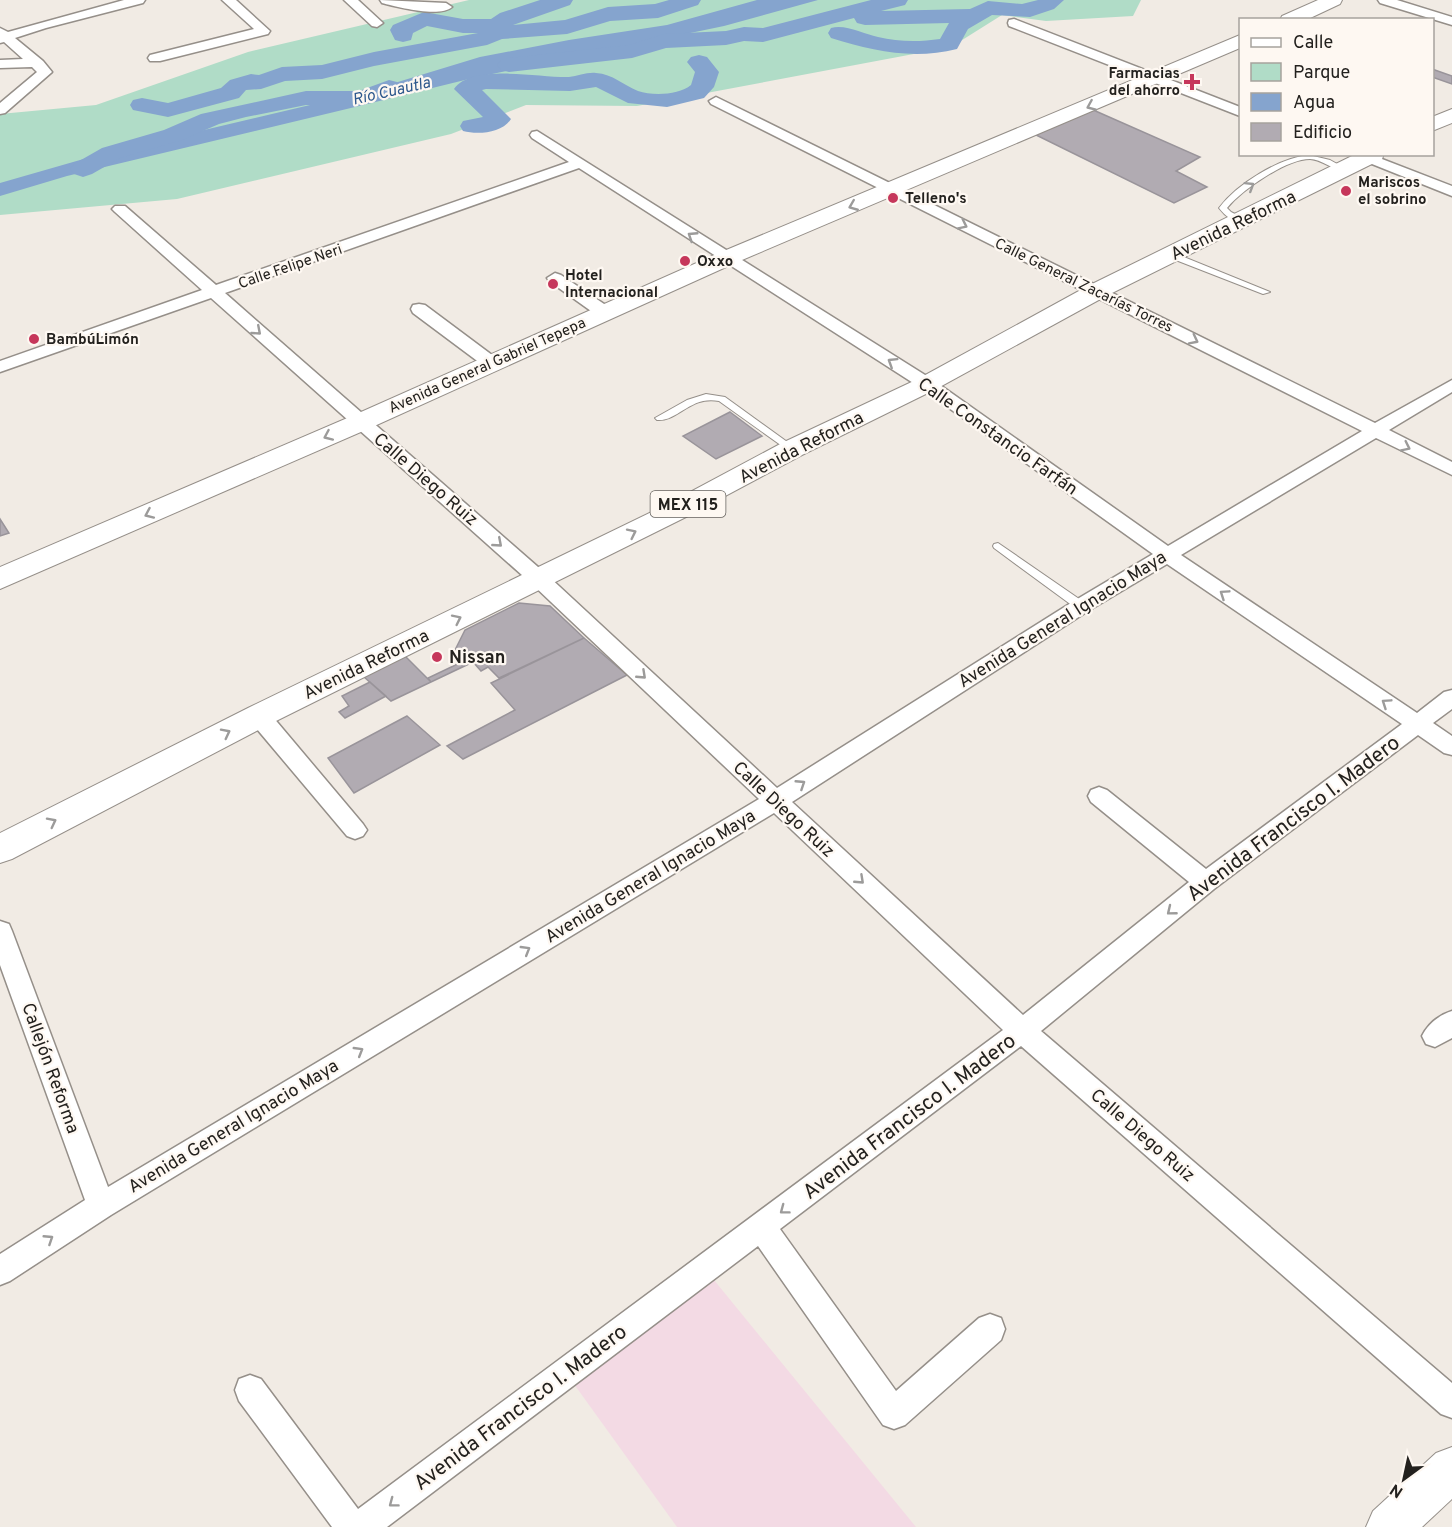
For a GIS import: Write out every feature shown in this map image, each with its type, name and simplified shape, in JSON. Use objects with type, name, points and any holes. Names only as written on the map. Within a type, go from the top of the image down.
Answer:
[{"type":"main road","points":[[1293,18],[1333,0]]},
{"type":"main road","name":"Avenida General Gabriel Tepepa","points":[[0,579],[361,422],[490,362],[727,258],[1153,80],[1239,41]]},
{"type":"main road","points":[[1434,124],[1452,115]]},
{"type":"main road","name":"Avenida Reforma","points":[[0,849],[260,716],[676,511],[792,449],[927,384],[1097,291],[1242,221],[1359,159]]},
{"type":"street","points":[[2,36],[139,0]]},
{"type":"street","points":[[155,58],[263,31],[228,0]]},
{"type":"street","points":[[350,0],[377,23]]},
{"type":"street","points":[[386,0],[410,6],[446,7]]},
{"type":"street","points":[[1384,0],[1452,21]]},
{"type":"street","points":[[1014,23],[1153,80],[1239,112]]},
{"type":"street","points":[[2,36],[42,68]]},
{"type":"street","points":[[0,64],[12,64],[18,61],[42,68]]},
{"type":"street","points":[[0,110],[42,68]]},
{"type":"street","name":"Calle General Zacarías Torres","points":[[716,101],[1452,470]]},
{"type":"street","name":"Calle Constancio Farfán","points":[[537,135],[927,384],[1166,554],[1452,747]]},
{"type":"street","points":[[1359,159],[1452,191]]},
{"type":"street","name":"Calle Felipe Neri","points":[[0,367],[579,163]]},
{"type":"street","name":"Calle Diego Ruiz","points":[[120,209],[539,579],[1022,1031],[1452,1403]]},
{"type":"street","points":[[555,278],[604,312]]},
{"type":"street","points":[[419,309],[490,362]]},
{"type":"street","name":"Avenida General Ignacio Maya","points":[[0,1271],[101,1206],[775,801],[1166,554],[1376,432],[1452,385]]},
{"type":"street","name":"Avenida Francisco I. Madero","points":[[360,1527],[1022,1031],[1206,882],[1452,698]]},
{"type":"street","points":[[260,716],[354,830]]},
{"type":"street","points":[[1099,796],[1206,882]]},
{"type":"street","name":"Callejón Reforma","points":[[0,931],[101,1206]]},
{"type":"street","points":[[760,1227],[894,1414],[990,1329]]},
{"type":"street","points":[[250,1390],[352,1527]]},
{"type":"street","points":[[1389,1527],[1452,1469]]},
{"type":"lane","points":[[1171,255],[1266,292]]},
{"type":"lane","points":[[660,418],[704,396],[713,396],[722,399],[792,449]]},
{"type":"lane","points":[[998,546],[1081,606]]},
{"type":"shaded area","points":[[705,1269],[916,1527],[677,1527],[566,1373]]},
{"type":"green space","points":[[469,0],[1141,0],[1133,16],[1046,21],[1002,15],[951,47],[637,106],[526,105],[451,134],[177,199],[0,215],[0,114],[96,105],[248,52]]},
{"type":"water","name":"Río Cuautla","points":[[757,0],[818,0],[724,26],[473,78],[67,176],[0,196],[0,183],[94,156],[365,92],[480,57],[667,25]]},
{"type":"building","points":[[1434,70],[1452,76],[1452,84],[1434,78]]},
{"type":"building","points":[[1091,109],[1200,157],[1176,171],[1207,187],[1174,203],[1034,134]]},
{"type":"building","points":[[730,412],[762,436],[716,459],[683,436]]},
{"type":"building","points":[[0,519],[9,533],[0,536]]},
{"type":"building","points":[[519,603],[550,606],[584,638],[499,678],[488,667],[481,671],[473,662],[431,682],[428,678],[466,660],[455,650],[465,630]]},
{"type":"building","points":[[584,638],[627,675],[463,759],[447,746],[515,710],[491,683]]},
{"type":"building","points":[[405,656],[431,682],[391,701],[364,677]]},
{"type":"building","points":[[370,682],[386,696],[345,718],[339,712],[349,706],[342,696]]},
{"type":"building","points":[[407,716],[440,745],[354,793],[328,758]]},
{"type":"waterway","points":[[403,35],[401,30],[424,19],[463,26],[491,26],[562,0]]},
{"type":"waterway","points":[[142,105],[168,110],[230,93],[238,85],[251,81],[261,82],[282,74],[322,72],[374,59],[487,38],[497,33],[567,27],[608,14],[658,11],[690,0]]},
{"type":"waterway","points":[[509,65],[632,51],[664,41],[726,38],[744,34],[763,35],[897,0]]},
{"type":"waterway","points":[[974,16],[988,8],[1013,11],[1030,10],[1053,0]]},
{"type":"waterway","points":[[839,33],[894,47],[934,47],[949,44],[959,25],[974,16]]},
{"type":"waterway","points":[[865,18],[974,16]]},
{"type":"waterway","points":[[472,126],[493,123],[499,119],[466,89],[474,85],[501,81],[570,84],[597,80],[637,98],[678,99],[701,89],[707,72],[699,62]]},
{"type":"waterway","name":"Río Cuautla","points":[[83,169],[111,153],[173,135],[210,119],[306,98],[362,98],[389,87]]},
{"type":"place","name":"Farmacias del ahorro","points":[[1192,82]]},
{"type":"place","name":"Mariscos el sobrino","points":[[1346,191]]},
{"type":"place","name":"Telleno's","points":[[893,198]]},
{"type":"place","name":"Oxxo","points":[[685,261]]},
{"type":"place","name":"Hotel Internacional","points":[[553,284]]},
{"type":"place","name":"BambúLimón","points":[[34,339]]},
{"type":"place","name":"Nissan","points":[[437,657]]}]
